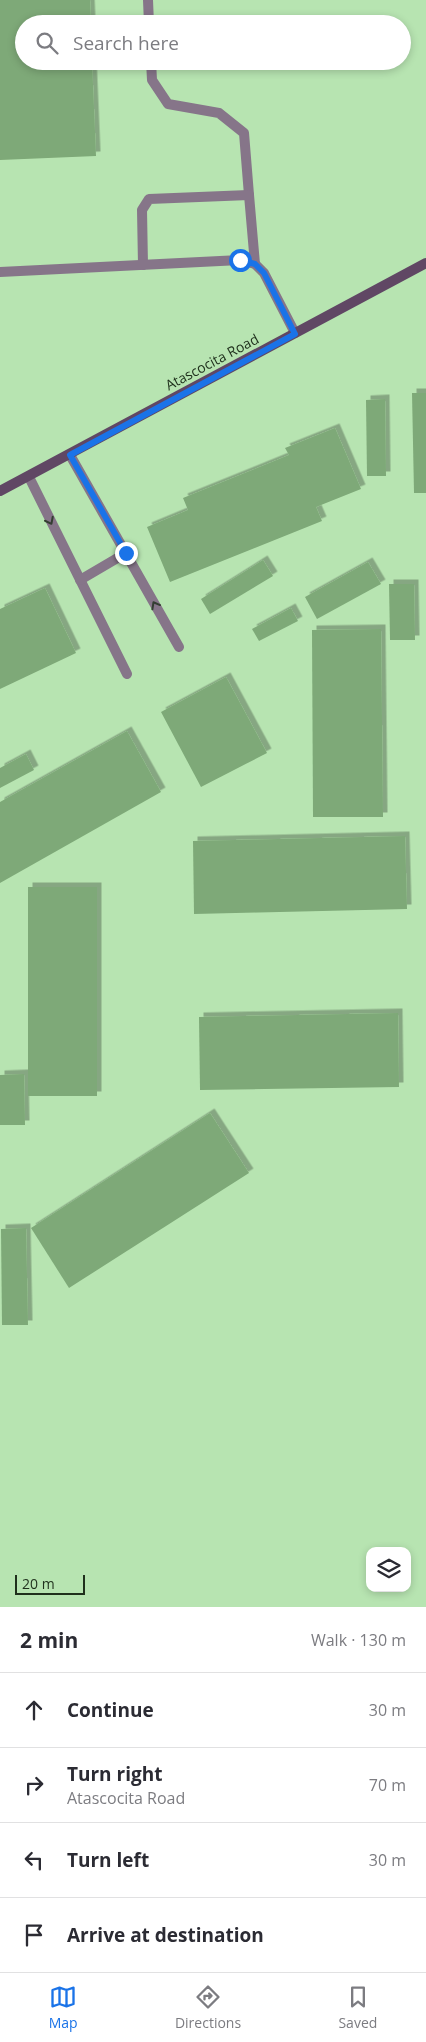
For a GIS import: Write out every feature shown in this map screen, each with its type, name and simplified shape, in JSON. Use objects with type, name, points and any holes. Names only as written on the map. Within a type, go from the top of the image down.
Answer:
[{"type":"main road","name":"Atascocita Road","points":[[0,491],[426,263]]},
{"type":"main road","name":"Atascocita Road","points":[[0,497],[12,486]]},
{"type":"lane","points":[[148,0],[149,15]]},
{"type":"lane","points":[[152,70],[152,80],[168,104],[218,113],[244,133],[255,264]]},
{"type":"lane","points":[[143,265],[142,210],[149,199],[249,195]]},
{"type":"lane","points":[[0,272],[240,260],[255,264],[264,273],[295,334]]},
{"type":"lane","points":[[70,455],[179,647]]},
{"type":"lane","points":[[29,477],[128,674]]},
{"type":"lane","points":[[80,580],[126,553]]},
{"type":"building","points":[[0,0],[90,0],[91,15],[15,15],[15,70],[92,70],[96,156],[0,160]]},
{"type":"building","points":[[412,393],[426,393],[426,493],[414,493]]},
{"type":"building","points":[[385,399],[386,476],[367,476],[366,400]]},
{"type":"building","points":[[335,428],[361,489],[316,507],[322,521],[170,582],[147,527],[188,510],[183,498],[289,455],[285,448]]},
{"type":"building","points":[[263,560],[273,576],[210,614],[201,599]]},
{"type":"building","points":[[368,562],[381,584],[317,619],[305,597]]},
{"type":"building","points":[[389,584],[414,584],[415,640],[390,640]]},
{"type":"building","points":[[45,588],[76,653],[0,689],[0,609]]},
{"type":"building","points":[[291,608],[298,621],[259,641],[252,629]]},
{"type":"building","points":[[381,629],[383,817],[313,817],[312,630]]},
{"type":"building","points":[[226,677],[267,753],[201,787],[161,712]]},
{"type":"building","points":[[127,731],[161,792],[0,883],[0,802]]},
{"type":"building","points":[[26,754],[34,770],[0,788],[0,768]]},
{"type":"building","points":[[405,836],[407,909],[194,914],[193,841]]},
{"type":"building","points":[[28,887],[97,887],[97,1096],[28,1096]]},
{"type":"building","points":[[398,1013],[399,1087],[200,1090],[199,1017]]},
{"type":"building","points":[[24,1074],[25,1125],[0,1125],[0,1075]]},
{"type":"building","points":[[210,1113],[249,1173],[69,1288],[31,1228]]},
{"type":"building","points":[[26,1228],[28,1325],[2,1325],[1,1229]]},
{"type":"route","points":[[126,553],[70,455],[295,334],[264,273],[255,264],[240,260]]}]
